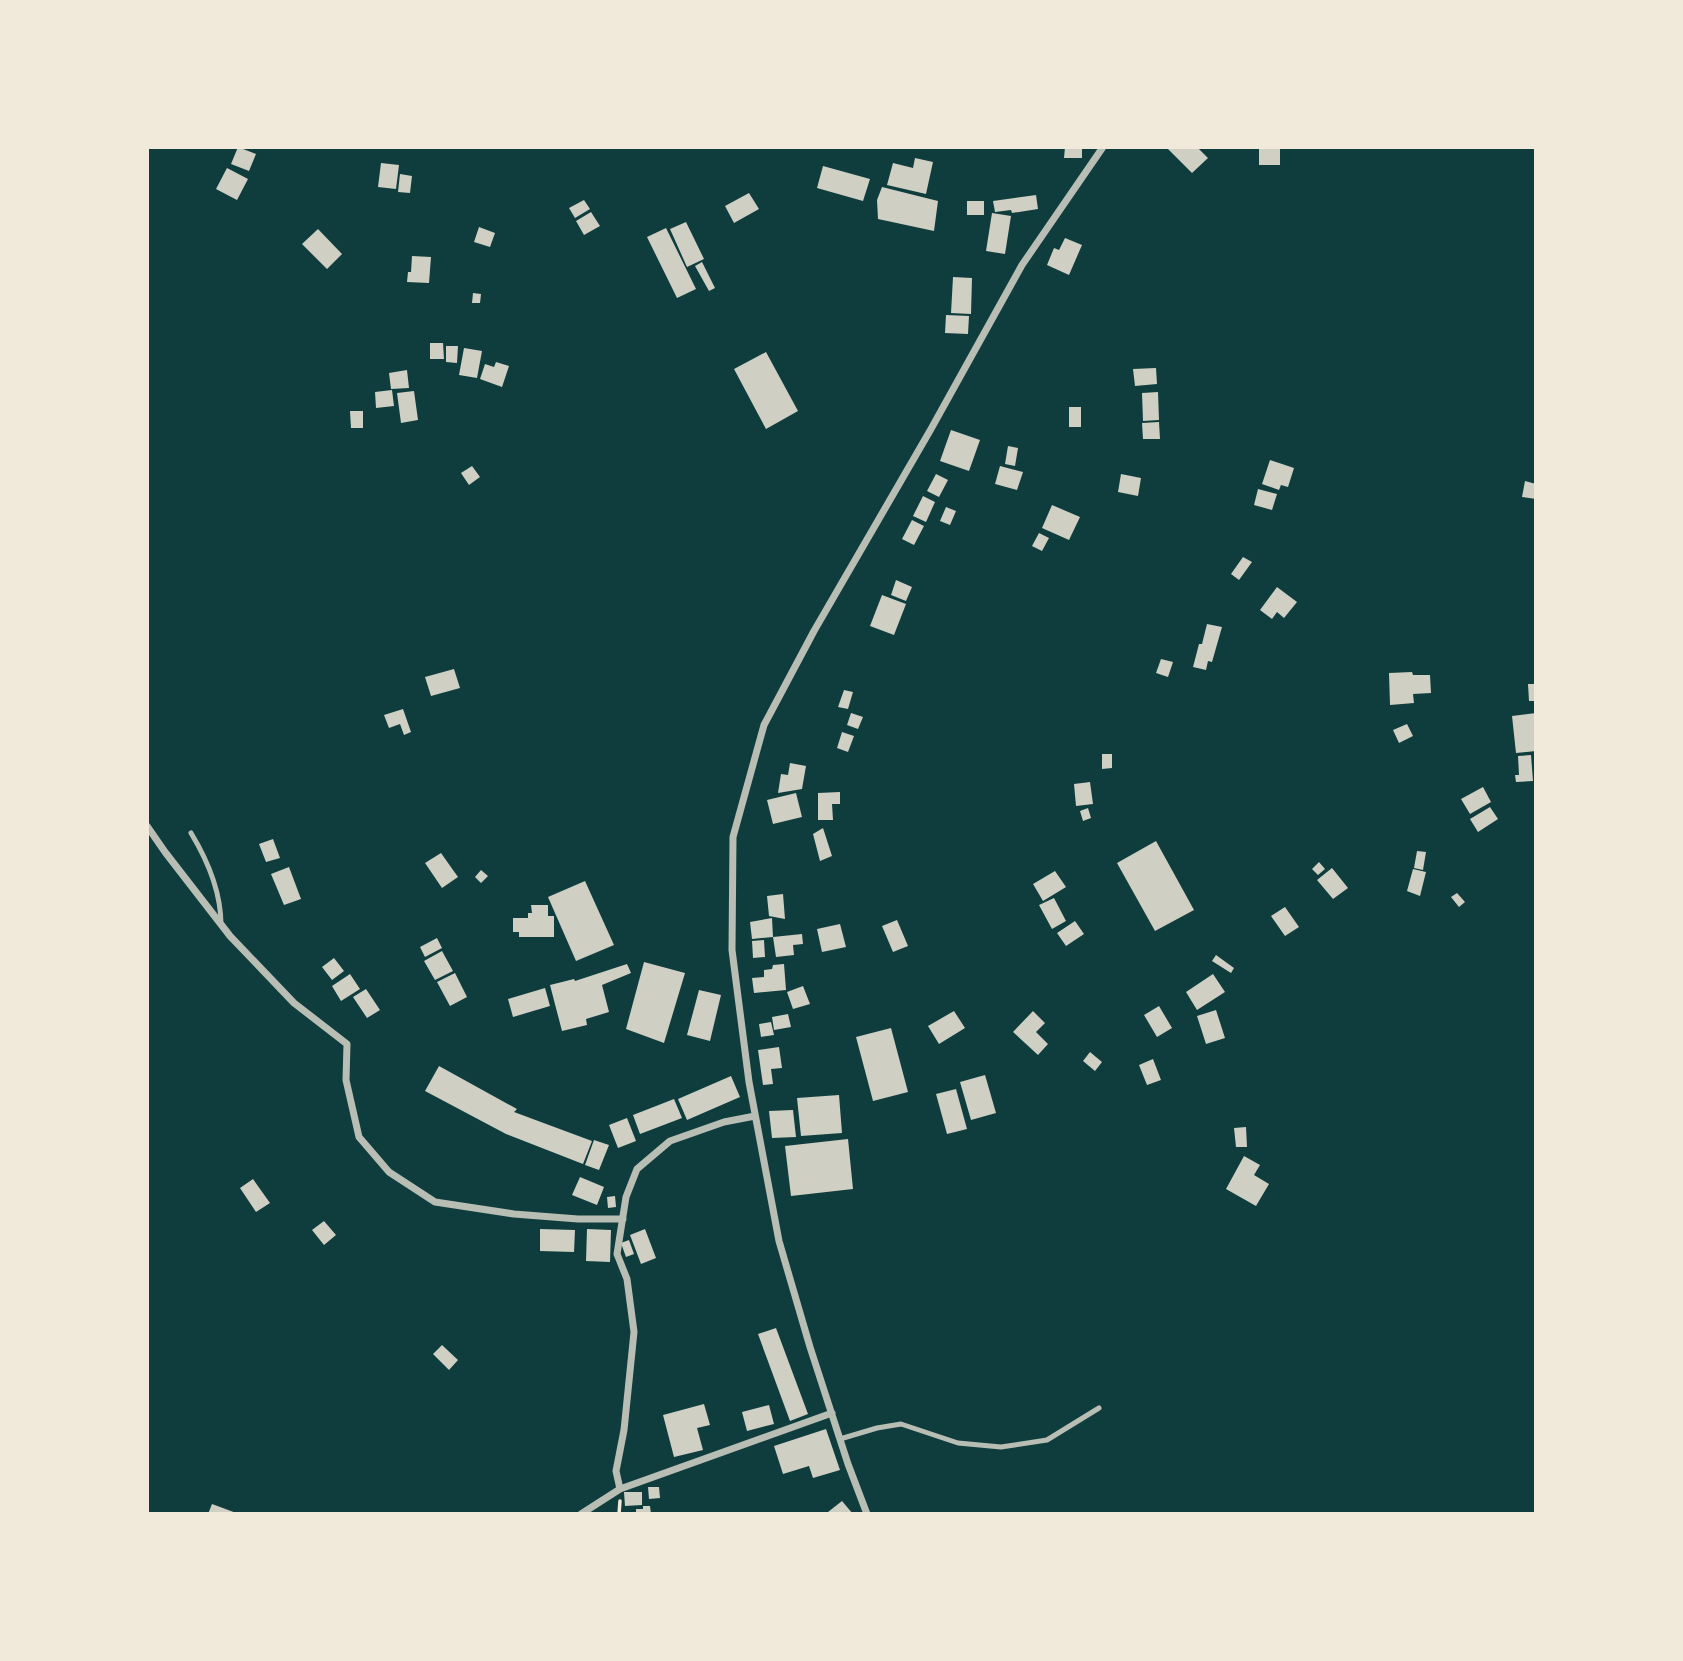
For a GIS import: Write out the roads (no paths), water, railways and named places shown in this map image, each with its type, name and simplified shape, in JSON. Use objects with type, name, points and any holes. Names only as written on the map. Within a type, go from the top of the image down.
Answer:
[{"type":"street","points":[[867,1514],[810,1348],[779,1241],[749,1082],[732,950],[733,837],[764,725],[814,631],[925,441],[1022,265],[1103,147]]},
{"type":"street","points":[[147,826],[230,936],[294,1003],[347,1044],[345,1080],[359,1137],[388,1172],[435,1202],[513,1214],[622,1219]]},
{"type":"street","points":[[620,1489],[615,1471],[624,1430],[634,1332],[627,1279],[617,1254],[626,1197],[637,1169],[670,1141],[724,1122],[755,1116]]},
{"type":"street","points":[[581,1514],[620,1489],[832,1413]]},
{"type":"lane","points":[[191,833],[200,849],[221,905],[221,925]]},
{"type":"lane","points":[[840,1439],[901,1424],[958,1443],[1001,1447],[1047,1440],[1099,1408]]}]
